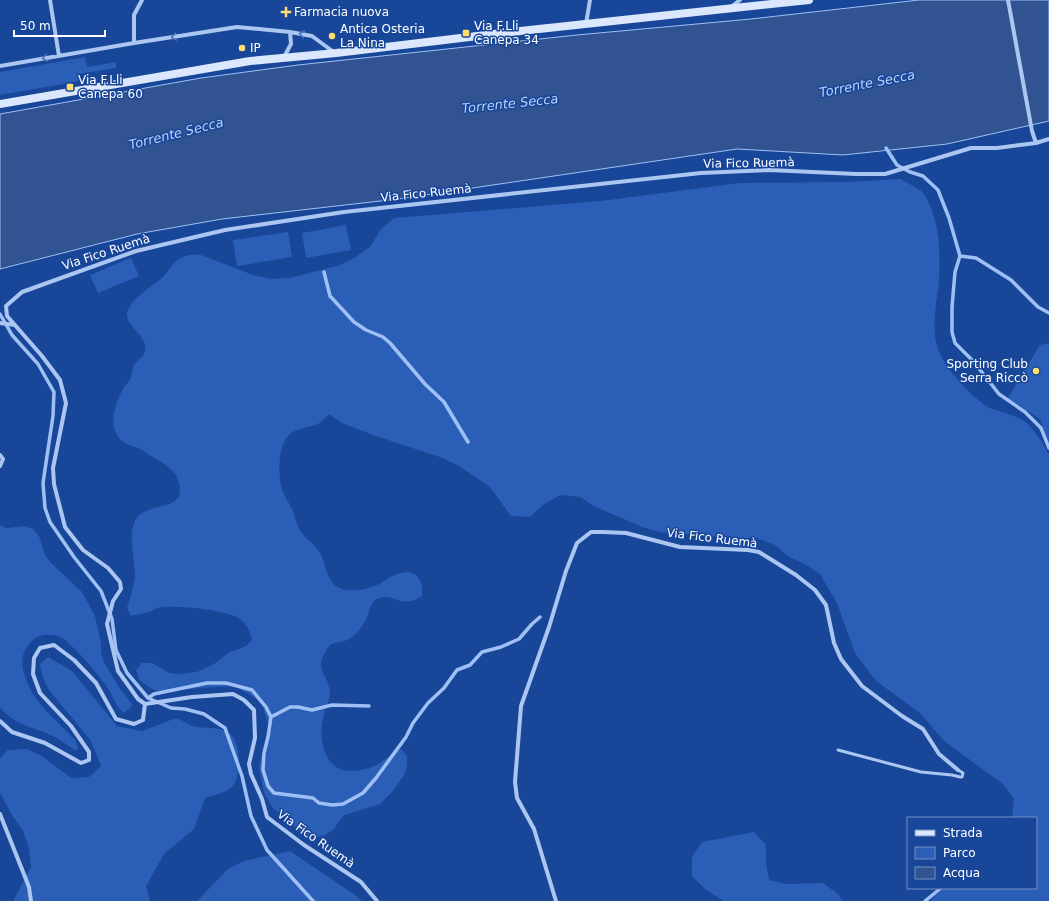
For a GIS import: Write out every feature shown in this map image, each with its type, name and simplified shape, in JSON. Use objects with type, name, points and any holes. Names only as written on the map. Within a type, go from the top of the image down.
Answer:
[{"type":"main road","points":[[0,104],[250,60],[336,53],[809,0]]},
{"type":"street","points":[[50,0],[59,56]]},
{"type":"street","points":[[134,43],[134,15],[142,0]]},
{"type":"street","points":[[586,24],[590,0]]},
{"type":"street","points":[[729,9],[740,0]]},
{"type":"street","points":[[1008,0],[1032,131],[1036,143],[1049,139]]},
{"type":"street","points":[[0,66],[237,27],[290,32],[312,36],[336,53]]},
{"type":"street","points":[[284,57],[291,44],[290,32]]},
{"type":"street","name":"Via Fico Ruemà","points":[[377,901],[361,882],[304,845],[267,817],[262,799],[251,774],[249,764],[255,738],[254,710],[244,700],[234,694],[192,697],[145,704],[138,699],[118,671],[107,624],[113,601],[121,589],[120,582],[108,568],[84,550],[64,527],[54,484],[53,468],[66,403],[60,380],[42,356],[7,316],[6,306],[22,292],[136,251],[225,230],[344,212],[701,173],[769,170],[885,174],[971,148],[997,148],[1036,143]]},
{"type":"street","points":[[0,323],[15,325]]},
{"type":"street","points":[[0,455],[3,459],[0,466]]},
{"type":"street","name":"Via Fico Ruemà","points":[[556,901],[534,829],[517,798],[515,782],[521,706],[549,627],[566,571],[577,543],[591,532],[626,533],[680,546],[748,550],[758,552],[796,575],[815,590],[826,605],[834,643],[841,659],[862,686],[902,716],[923,729],[939,754],[958,770]]},
{"type":"street","points":[[0,721],[12,732],[45,744],[81,763],[89,760],[89,752],[71,726],[40,693],[33,674],[34,658],[40,648],[54,645],[74,660],[96,683],[116,719],[134,724],[143,720],[145,704]]},
{"type":"street","points":[[0,814],[29,887],[31,901]]},
{"type":"lane","name":"Via Fico Ruemà","points":[[838,750],[921,772],[952,775],[960,778],[963,773],[958,770]]},
{"type":"green space","points":[[85,57],[87,67],[116,62],[116,68],[79,74],[80,81],[0,95],[0,72]]},
{"type":"green space","points":[[901,179],[924,194],[935,219],[939,245],[939,280],[935,316],[935,334],[939,352],[954,375],[976,398],[990,408],[1017,417],[1024,421],[1038,437],[1049,455],[1049,901],[930,901],[943,889],[1037,889],[1037,817],[1012,817],[1014,799],[1003,784],[944,741],[920,713],[876,681],[855,653],[837,603],[820,574],[805,564],[789,557],[775,545],[757,538],[736,538],[660,532],[642,527],[594,506],[580,497],[561,495],[544,504],[530,517],[511,516],[490,487],[459,466],[443,458],[342,423],[329,414],[318,424],[296,430],[289,435],[281,450],[279,471],[281,484],[300,531],[319,551],[332,582],[340,588],[350,591],[367,588],[379,584],[392,576],[408,572],[416,575],[422,589],[422,596],[408,602],[385,597],[379,598],[373,602],[366,620],[357,633],[347,640],[330,645],[322,658],[321,663],[321,668],[330,692],[321,732],[322,743],[328,759],[333,765],[340,769],[350,771],[360,770],[374,766],[401,749],[407,756],[407,766],[404,775],[393,791],[380,804],[344,815],[333,830],[325,835],[317,837],[308,836],[299,831],[273,808],[264,793],[259,766],[268,732],[268,724],[263,707],[257,699],[235,686],[162,692],[154,690],[139,679],[136,670],[142,663],[152,663],[169,673],[178,674],[197,672],[214,664],[228,653],[246,646],[252,640],[249,630],[245,624],[237,617],[230,614],[186,607],[164,607],[131,616],[127,608],[135,576],[132,539],[133,525],[141,514],[175,501],[179,497],[180,490],[178,478],[171,470],[163,463],[142,450],[127,444],[119,438],[115,430],[114,412],[118,400],[130,380],[134,365],[144,354],[146,348],[142,338],[128,320],[127,314],[132,303],[164,276],[180,258],[190,255],[201,255],[253,275],[271,279],[290,278],[340,265],[356,257],[371,246],[380,230],[394,218],[601,201],[740,183],[847,182]]},
{"type":"green space","points":[[346,225],[351,250],[306,258],[302,233]]},
{"type":"green space","points":[[288,232],[292,257],[237,266],[233,240]]},
{"type":"green space","points":[[131,258],[139,276],[98,293],[90,275]]},
{"type":"green space","name":"Sporting Club Serra Riccò","points":[[1049,343],[1049,442],[1040,419],[1008,398],[1040,345]]},
{"type":"green space","points":[[0,525],[6,528],[24,526],[33,529],[39,536],[45,555],[51,563],[82,592],[95,616],[101,643],[101,653],[104,662],[118,686],[132,704],[131,707],[124,713],[116,704],[109,690],[97,674],[64,639],[47,635],[39,636],[33,640],[27,647],[22,659],[24,673],[28,684],[38,702],[75,740],[78,748],[76,751],[54,737],[15,720],[0,707]]},
{"type":"green space","points":[[48,657],[72,671],[117,726],[142,731],[176,718],[193,726],[221,729],[229,733],[236,744],[239,769],[235,783],[226,791],[205,798],[194,829],[164,854],[146,886],[150,901],[13,901],[31,867],[29,848],[23,831],[0,793],[0,758],[8,750],[27,749],[42,756],[71,778],[89,777],[101,766],[91,741],[49,690],[46,684],[40,664]]},
{"type":"green space","points":[[754,832],[766,845],[766,862],[769,880],[787,884],[823,883],[838,894],[843,901],[724,901],[706,890],[692,876],[692,857],[702,842]]},
{"type":"green space","points":[[290,851],[362,901],[197,901],[228,869],[244,861]]},
{"type":"water","name":"Torrente Secca","points":[[919,0],[1049,0],[1049,121],[947,144],[843,155],[737,149],[398,199],[222,219],[137,234],[0,269],[0,114],[201,78],[298,65],[577,35],[751,19]]},
{"type":"waterway","points":[[886,148],[897,165],[910,172],[923,176],[938,190],[949,218],[960,256],[955,272],[952,307],[952,332],[955,343],[973,361],[999,394],[1025,412],[1041,428],[1049,448]]},
{"type":"waterway","points":[[960,256],[976,258],[1011,280],[1038,307],[1049,313]]},
{"type":"waterway","points":[[324,272],[330,296],[354,322],[366,330],[383,337],[390,343],[425,384],[444,402],[468,442]]},
{"type":"waterway","points":[[0,314],[12,335],[38,364],[54,392],[53,416],[43,483],[45,508],[50,522],[74,557],[101,591],[112,619],[116,650],[127,673],[148,698],[171,708],[185,709],[204,714],[225,728],[242,776],[251,816],[267,850],[313,901]]},
{"type":"waterway","points":[[148,698],[154,694],[207,683],[226,683],[252,690],[266,707],[271,717],[264,753],[263,770],[268,786],[274,793],[313,798],[319,803],[332,805],[343,804],[363,793],[376,778],[406,737],[413,723],[428,703],[444,688],[457,670],[470,665],[482,652],[501,647],[519,639],[540,617]]},
{"type":"waterway","points":[[271,717],[290,707],[312,710],[332,705],[369,706]]},
{"type":"waterway","points":[[925,901],[940,889]]},
{"type":"place","name":"Farmacia nuova","points":[[286,12]]},
{"type":"place","name":"Via F.Lli Canepa 34","points":[[466,33]]},
{"type":"place","name":"Antica Osteria La Nina","points":[[332,36]]},
{"type":"place","name":"IP","points":[[242,48]]},
{"type":"place","name":"Via F.Lli Canepa 60","points":[[70,87]]},
{"type":"place","name":"Sporting Club Serra Riccò","points":[[1036,371]]}]
